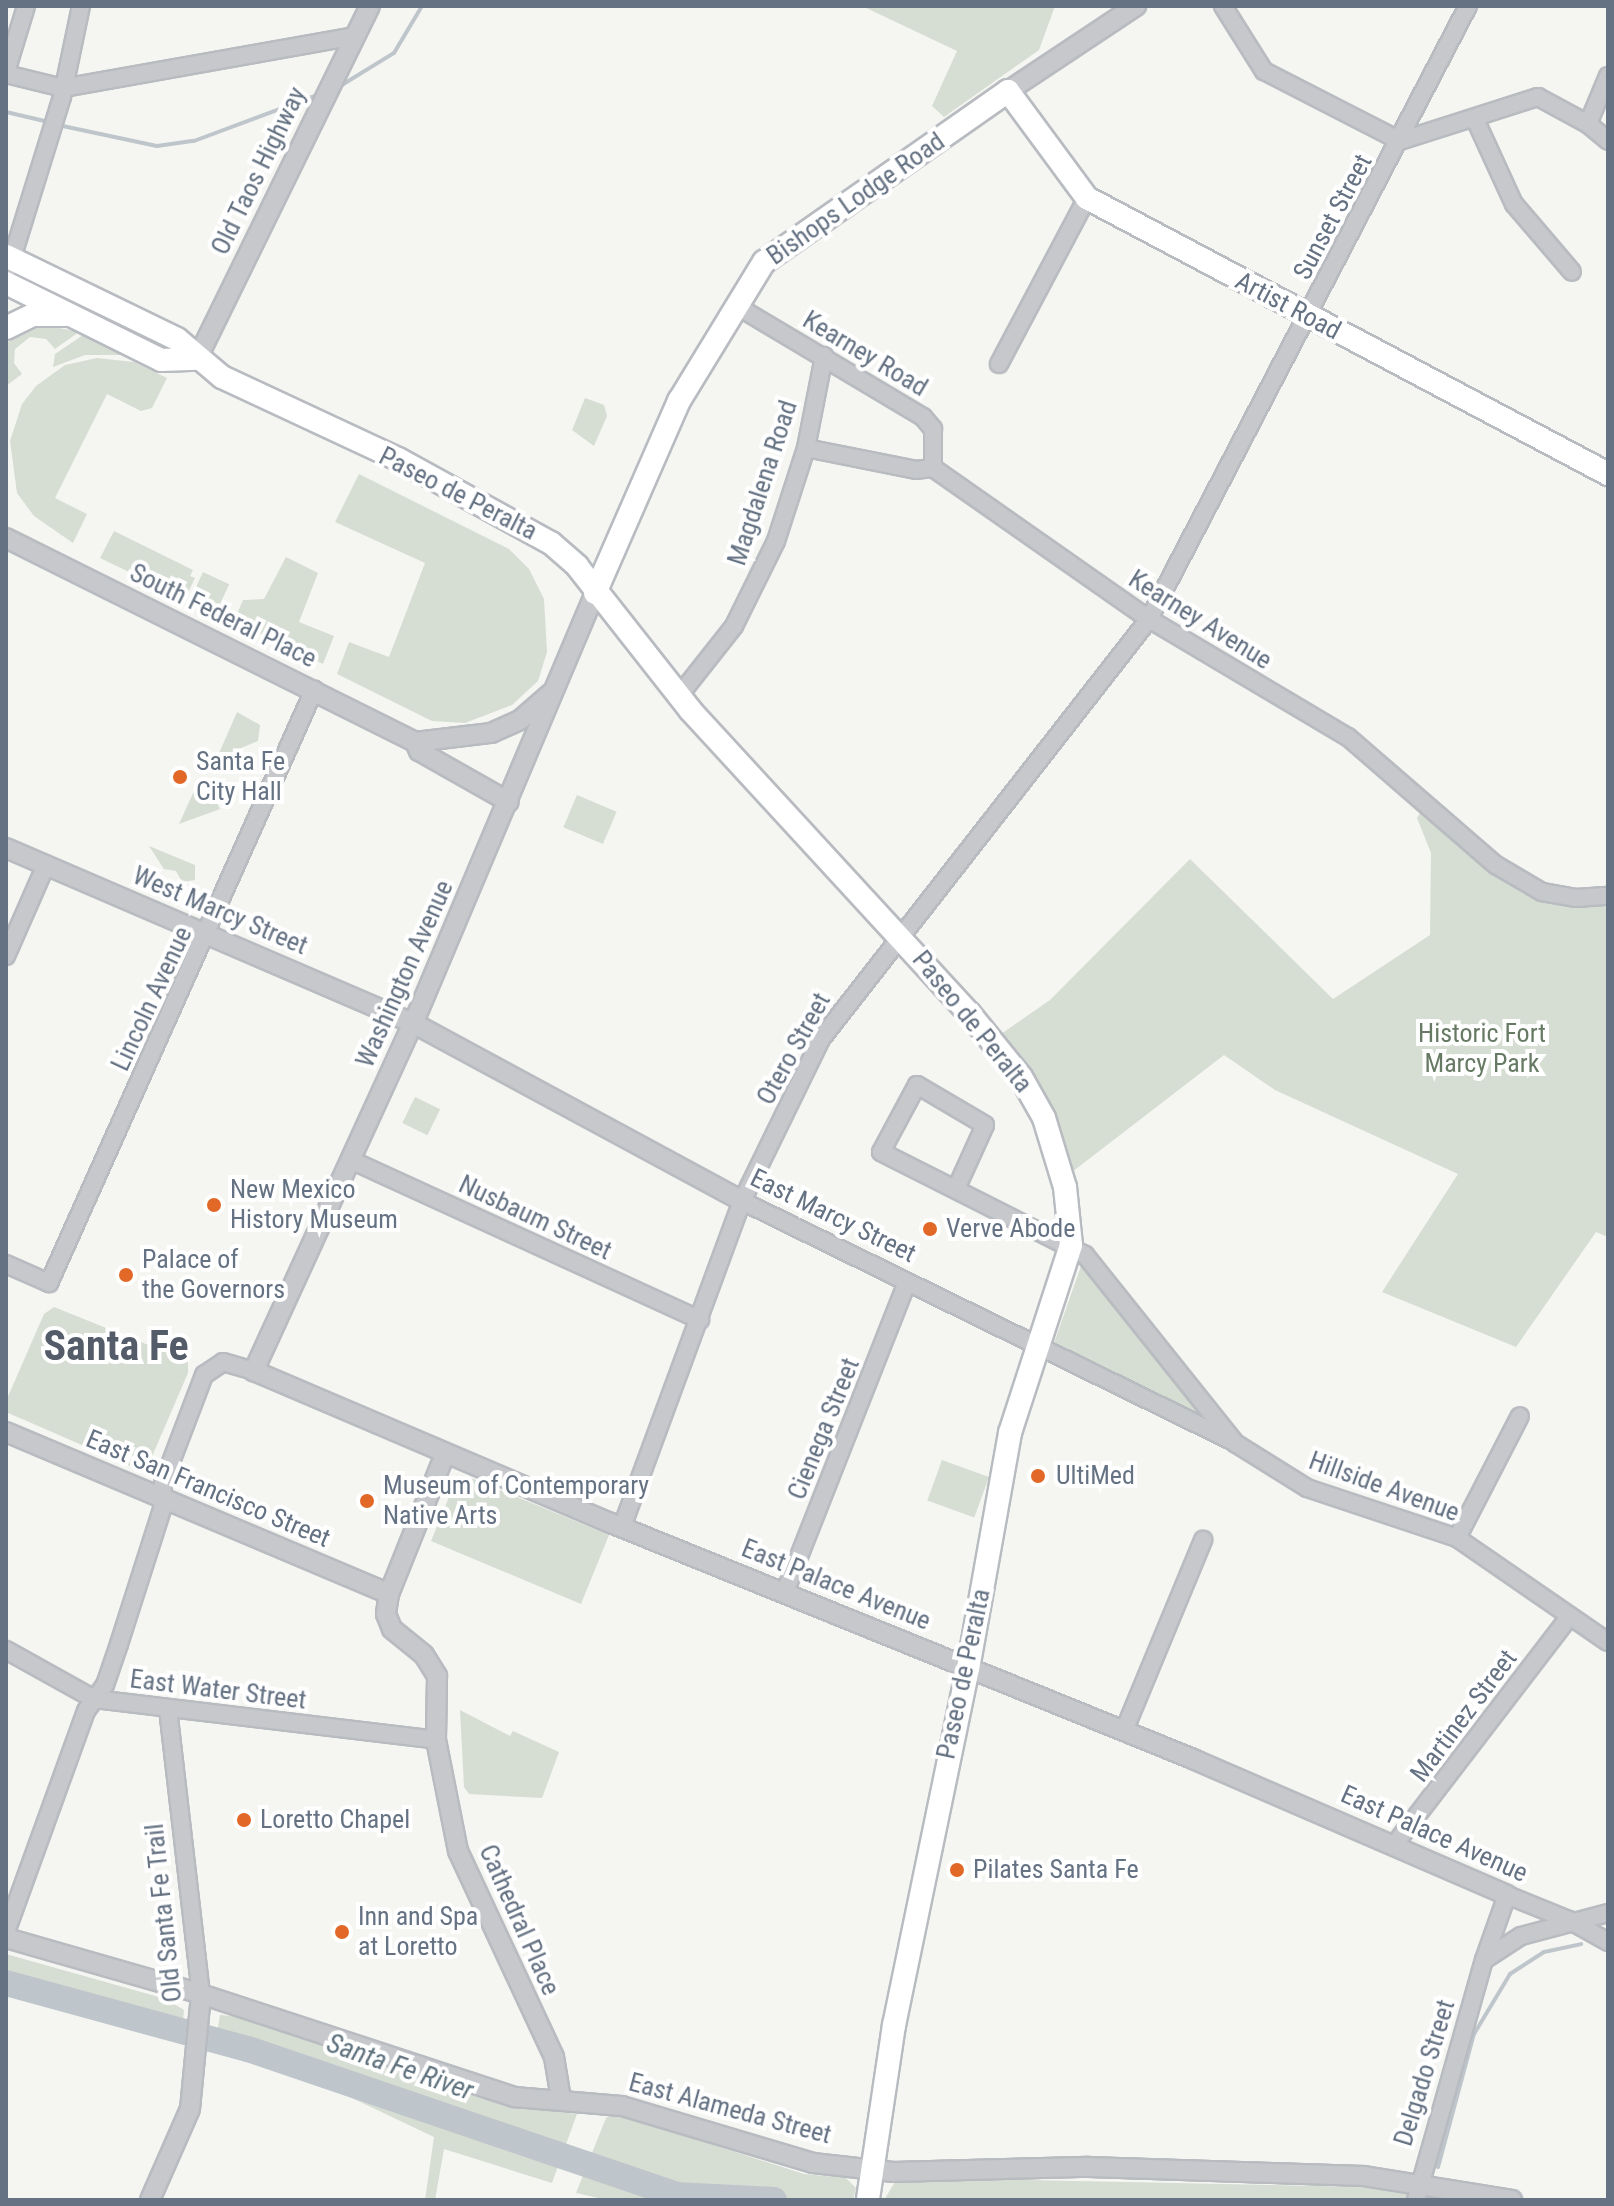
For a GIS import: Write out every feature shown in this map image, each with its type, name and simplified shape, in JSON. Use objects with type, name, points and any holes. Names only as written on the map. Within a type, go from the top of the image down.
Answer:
[{"type":"main road","name":"Artist Road","points":[[1008,91],[1087,198],[1608,474]]},
{"type":"main road","name":"Bishops Lodge Road","points":[[595,593],[679,401],[735,305],[776,251],[1008,91]]},
{"type":"main road","name":"Paseo de Peralta","points":[[7,270],[177,339],[222,377],[527,526],[577,566],[678,697],[902,936],[1008,1059],[1033,1096],[1060,1164],[1071,1245],[1036,1344],[1010,1433],[968,1668],[913,1923],[870,2185]]},
{"type":"main road","points":[[7,270],[76,318],[161,360],[197,359]]},
{"type":"main road","points":[[6,328],[33,315],[76,318]]},
{"type":"street","points":[[26,6],[6,73],[63,93],[354,36]]},
{"type":"street","points":[[7,270],[63,93],[81,6]]},
{"type":"street","name":"Old Taos Highway","points":[[197,359],[370,6]]},
{"type":"street","name":"Bishops Lodge Road","points":[[1008,91],[1136,6]]},
{"type":"street","points":[[1223,6],[1264,71],[1400,141],[1538,97],[1588,124],[1608,141]]},
{"type":"street","name":"Sunset Street","points":[[1149,619],[1468,6]]},
{"type":"street","points":[[1588,124],[1608,76]]},
{"type":"street","points":[[1475,119],[1514,204],[1572,272]]},
{"type":"street","points":[[999,364],[1087,198]]},
{"type":"street","name":"Kearney Road","points":[[735,305],[923,417],[933,429],[933,468]]},
{"type":"street","name":"Magdalena Road","points":[[678,697],[749,600],[776,541],[806,448],[824,356]]},
{"type":"street","points":[[806,448],[916,470],[933,468]]},
{"type":"street","name":"Kearney Avenue","points":[[933,468],[1149,619],[1348,737],[1496,865],[1542,892],[1576,898],[1608,896]]},
{"type":"street","name":"South Federal Place","points":[[7,538],[415,742],[419,751],[509,802]]},
{"type":"street","name":"Washington Avenue","points":[[254,1371],[413,1023],[595,593]]},
{"type":"street","name":"Otero Street","points":[[622,1527],[742,1201],[821,1039],[1149,619]]},
{"type":"street","name":"Lincoln Avenue","points":[[6,1264],[49,1283],[209,934],[314,690]]},
{"type":"street","points":[[415,742],[491,733],[520,720],[555,690]]},
{"type":"street","name":"West Marcy Street","points":[[6,848],[413,1023]]},
{"type":"street","points":[[6,956],[46,865]]},
{"type":"street","name":"East Marcy Street","points":[[413,1023],[742,1201],[1235,1443]]},
{"type":"street","name":"Hillside Avenue","points":[[956,1189],[985,1125],[917,1085],[881,1152],[956,1189],[1071,1245],[1085,1255],[1235,1443],[1307,1488],[1457,1538],[1608,1642]]},
{"type":"street","name":"Nusbaum Street","points":[[351,1160],[700,1320]]},
{"type":"street","name":"Cienega Street","points":[[785,1592],[907,1282]]},
{"type":"street","name":"East Palace Avenue","points":[[161,1498],[202,1381],[216,1363],[254,1371],[445,1454],[1395,1844],[1569,1920],[1608,1942]]},
{"type":"street","points":[[1457,1538],[1520,1416]]},
{"type":"street","name":"East San Francisco Street","points":[[6,1432],[389,1594]]},
{"type":"street","points":[[389,1594],[445,1454]]},
{"type":"street","points":[[6,1935],[94,1699],[105,1685],[124,1631],[161,1498]]},
{"type":"street","points":[[1124,1731],[1203,1540]]},
{"type":"street","name":"Cathedral Place","points":[[389,1594],[386,1614],[392,1629],[424,1655],[437,1676],[436,1740],[465,1874],[554,2057],[561,2099]]},
{"type":"street","name":"Martinez Street","points":[[1395,1844],[1570,1616]]},
{"type":"street","name":"East Water Street","points":[[6,1650],[94,1699],[436,1740]]},
{"type":"street","name":"Old Santa Fe Trail","points":[[150,2200],[190,2109],[200,2003],[168,1709]]},
{"type":"street","name":"Delgado Street","points":[[1416,2194],[1484,1960],[1507,1895]]},
{"type":"street","points":[[1484,1960],[1521,1936],[1569,1920],[1608,1913]]},
{"type":"street","name":"East Alameda Street","points":[[6,1935],[200,2003],[514,2097],[622,2106],[788,2156],[870,2185],[1254,2171],[1416,2194],[1512,2200]]},
{"type":"green space","points":[[862,6],[1055,6],[1039,50],[944,117],[932,106],[957,51]]},
{"type":"green space","points":[[44,325],[79,332],[55,349],[46,339],[30,337],[15,349],[14,363],[22,374],[6,386],[6,343]]},
{"type":"green space","points":[[83,335],[124,355],[85,355],[53,367],[55,354]]},
{"type":"green space","points":[[97,358],[134,362],[167,378],[152,408],[141,411],[107,394],[55,498],[87,514],[73,543],[34,516],[17,493],[10,441],[22,404],[36,386],[65,365]]},
{"type":"green space","points":[[585,398],[604,405],[607,416],[594,446],[572,430]]},
{"type":"green space","points":[[359,474],[509,549],[529,569],[544,599],[547,652],[538,681],[512,705],[465,723],[432,721],[337,674],[349,642],[389,657],[425,563],[335,522]]},
{"type":"green space","points":[[114,531],[193,570],[190,576],[195,578],[185,599],[100,558]]},
{"type":"green space","points":[[286,557],[318,573],[299,622],[334,636],[323,664],[234,621],[243,600],[264,599]]},
{"type":"green space","points":[[203,572],[229,584],[216,613],[189,601]]},
{"type":"green space","points":[[237,712],[260,725],[258,741],[241,748],[221,772],[213,767]]},
{"type":"green space","points":[[199,780],[206,781],[220,809],[179,824]]},
{"type":"green space","points":[[577,795],[617,812],[603,844],[563,827]]},
{"type":"green space","name":"Historic Fort Marcy Park","points":[[1420,813],[1522,893],[1561,906],[1608,905],[1608,1237],[1596,1232],[1516,1347],[1382,1292],[1458,1174],[1275,1090],[1224,1055],[1072,1172],[1060,1129],[1037,1082],[1001,1034],[1050,1000],[1190,859],[1333,999],[1430,935],[1431,853],[1417,818]]},
{"type":"green space","points":[[149,846],[195,865],[195,880],[182,882],[176,871],[164,869]]},
{"type":"green space","points":[[415,1097],[440,1109],[427,1135],[402,1123]]},
{"type":"green space","points":[[1082,1263],[1202,1411],[1201,1416],[1054,1343]]},
{"type":"green space","points":[[54,1307],[188,1361],[188,1373],[147,1468],[137,1469],[6,1412],[6,1401],[44,1314]]},
{"type":"green space","points":[[942,1460],[989,1477],[974,1518],[927,1500]]},
{"type":"green space","points":[[466,1476],[609,1535],[581,1604],[431,1541],[456,1480]]},
{"type":"green space","points":[[460,1710],[510,1736],[513,1731],[559,1752],[542,1798],[469,1794],[464,1787]]},
{"type":"green space","points":[[6,1954],[166,1999],[184,2010],[181,2040],[6,1989]]},
{"type":"green space","points":[[220,2015],[242,2017],[509,2106],[577,2114],[552,2183],[444,2149],[435,2200],[425,2200],[434,2137],[295,2071],[214,2052]]},
{"type":"green space","points":[[613,2113],[804,2174],[846,2178],[856,2188],[853,2200],[607,2200],[576,2193],[606,2118]]},
{"type":"green space","points":[[924,2178],[1368,2187],[1441,2200],[884,2200],[895,2182]]},
{"type":"waterway","points":[[337,88],[394,53],[422,6]]},
{"type":"waterway","points":[[58,125],[157,146],[194,141],[318,95]]},
{"type":"waterway","points":[[6,112],[49,122]]},
{"type":"waterway","points":[[1438,2167],[1474,2034],[1510,1974],[1544,1952],[1581,1944]]},
{"type":"waterway","name":"Santa Fe River","points":[[6,1983],[248,2049],[676,2195],[774,2200]]},
{"type":"place","name":"Santa Fe City Hall","points":[[180,777]]},
{"type":"place","name":"New Mexico History Museum","points":[[214,1205]]},
{"type":"place","name":"Verve Abode","points":[[930,1229]]},
{"type":"place","name":"Palace of the Governors","points":[[126,1275]]},
{"type":"place","name":"UltiMed","points":[[1038,1476]]},
{"type":"place","name":"Museum of Contemporary Native Arts","points":[[367,1501]]},
{"type":"place","name":"Loretto Chapel","points":[[244,1820]]},
{"type":"place","name":"Pilates Santa Fe","points":[[957,1870]]},
{"type":"place","name":"Inn and Spa at Loretto","points":[[342,1932]]},
{"type":"district","name":"Santa Fe","points":[[116,1346]]}]
